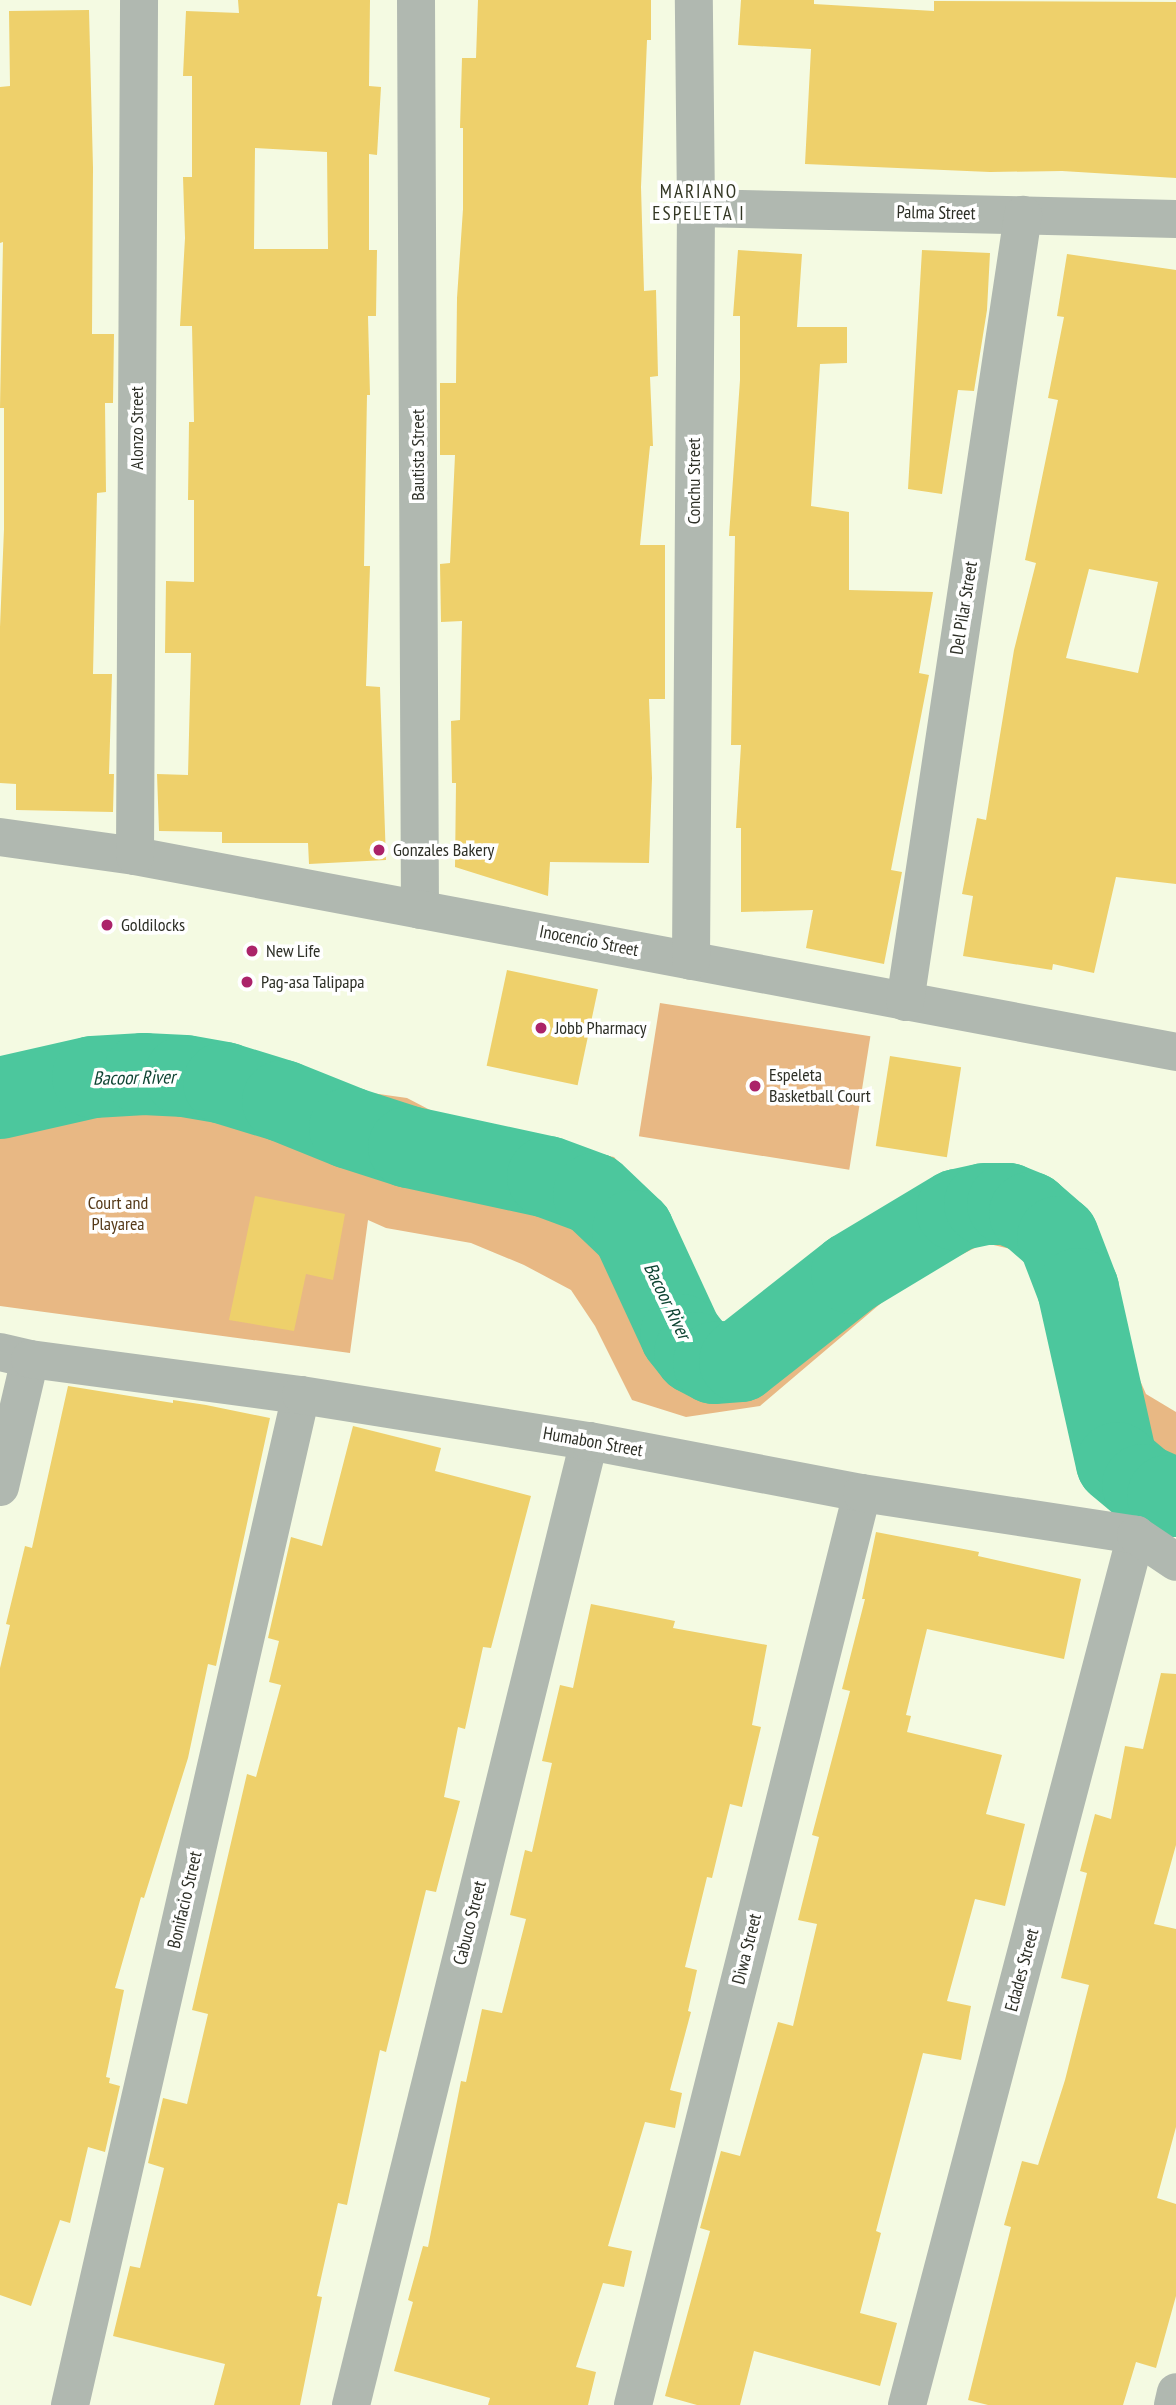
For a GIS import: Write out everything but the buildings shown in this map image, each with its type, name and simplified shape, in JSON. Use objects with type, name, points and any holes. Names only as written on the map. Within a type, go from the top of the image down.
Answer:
[{"type":"street","name":"Alonzo Street","points":[[135,856],[139,0]]},
{"type":"street","name":"Bautista Street","points":[[416,0],[420,910]]},
{"type":"street","name":"Conchu Street","points":[[691,961],[696,208],[694,0]]},
{"type":"street","name":"Palma Street","points":[[696,208],[1176,219]]},
{"type":"street","name":"Del Pilar Street","points":[[905,1002],[1023,215]]},
{"type":"street","name":"Inocencio Street","points":[[0,837],[135,856],[1176,1052]]},
{"type":"street","name":"Humabon Street","points":[[15,1356],[301,1395],[589,1441],[862,1493],[1136,1535],[1176,1562]]},
{"type":"street","points":[[0,1487],[15,1356]]},
{"type":"street","name":"Bonifacio Street","points":[[70,2405],[301,1395]]},
{"type":"street","name":"Cabuco Street","points":[[351,2405],[589,1441]]},
{"type":"street","name":"Diwa Street","points":[[633,2405],[862,1493]]},
{"type":"street","name":"Edades Street","points":[[907,2405],[1136,1535]]},
{"type":"street","points":[[1172,2405],[1176,2392]]},
{"type":"green space","name":"Espeleta Basketball Court","points":[[660,1003],[870,1036],[849,1170],[639,1136]]},
{"type":"green space","name":"Court and Playarea","points":[[148,1047],[218,1057],[287,1081],[407,1098],[457,1124],[614,1157],[637,1184],[678,1297],[695,1328],[740,1334],[799,1289],[961,1180],[991,1169],[1031,1171],[1084,1226],[1108,1267],[1135,1369],[1146,1394],[1176,1412],[1176,1513],[1112,1504],[1073,1439],[1044,1295],[1032,1254],[985,1243],[906,1282],[760,1406],[686,1417],[632,1400],[595,1326],[571,1290],[524,1265],[471,1243],[386,1228],[368,1220],[350,1353],[0,1306],[0,1125],[62,1114],[0,1121],[0,1076],[88,1056]]},
{"type":"waterway","name":"Bacoor River","points":[[0,1098],[93,1077],[144,1074],[185,1076],[224,1083],[283,1101],[350,1128],[409,1147],[548,1177],[594,1194],[633,1231],[681,1335],[695,1353],[714,1363],[740,1361],[852,1273],[957,1210],[985,1204],[1008,1204],[1030,1213],[1058,1237],[1078,1289],[1117,1463],[1143,1485],[1168,1496],[1176,1496]]},
{"type":"place","name":"Gonzales Bakery","points":[[379,850]]},
{"type":"place","name":"Goldilocks","points":[[107,925]]},
{"type":"place","name":"New Life","points":[[252,951]]},
{"type":"place","name":"Pag-asa Talipapa","points":[[247,982]]},
{"type":"place","name":"Jobb Pharmacy","points":[[541,1028]]},
{"type":"place","name":"Espeleta Basketball Court","points":[[755,1086]]},
{"type":"district","name":"MARIANO ESPELETA I","points":[[699,203]]}]
